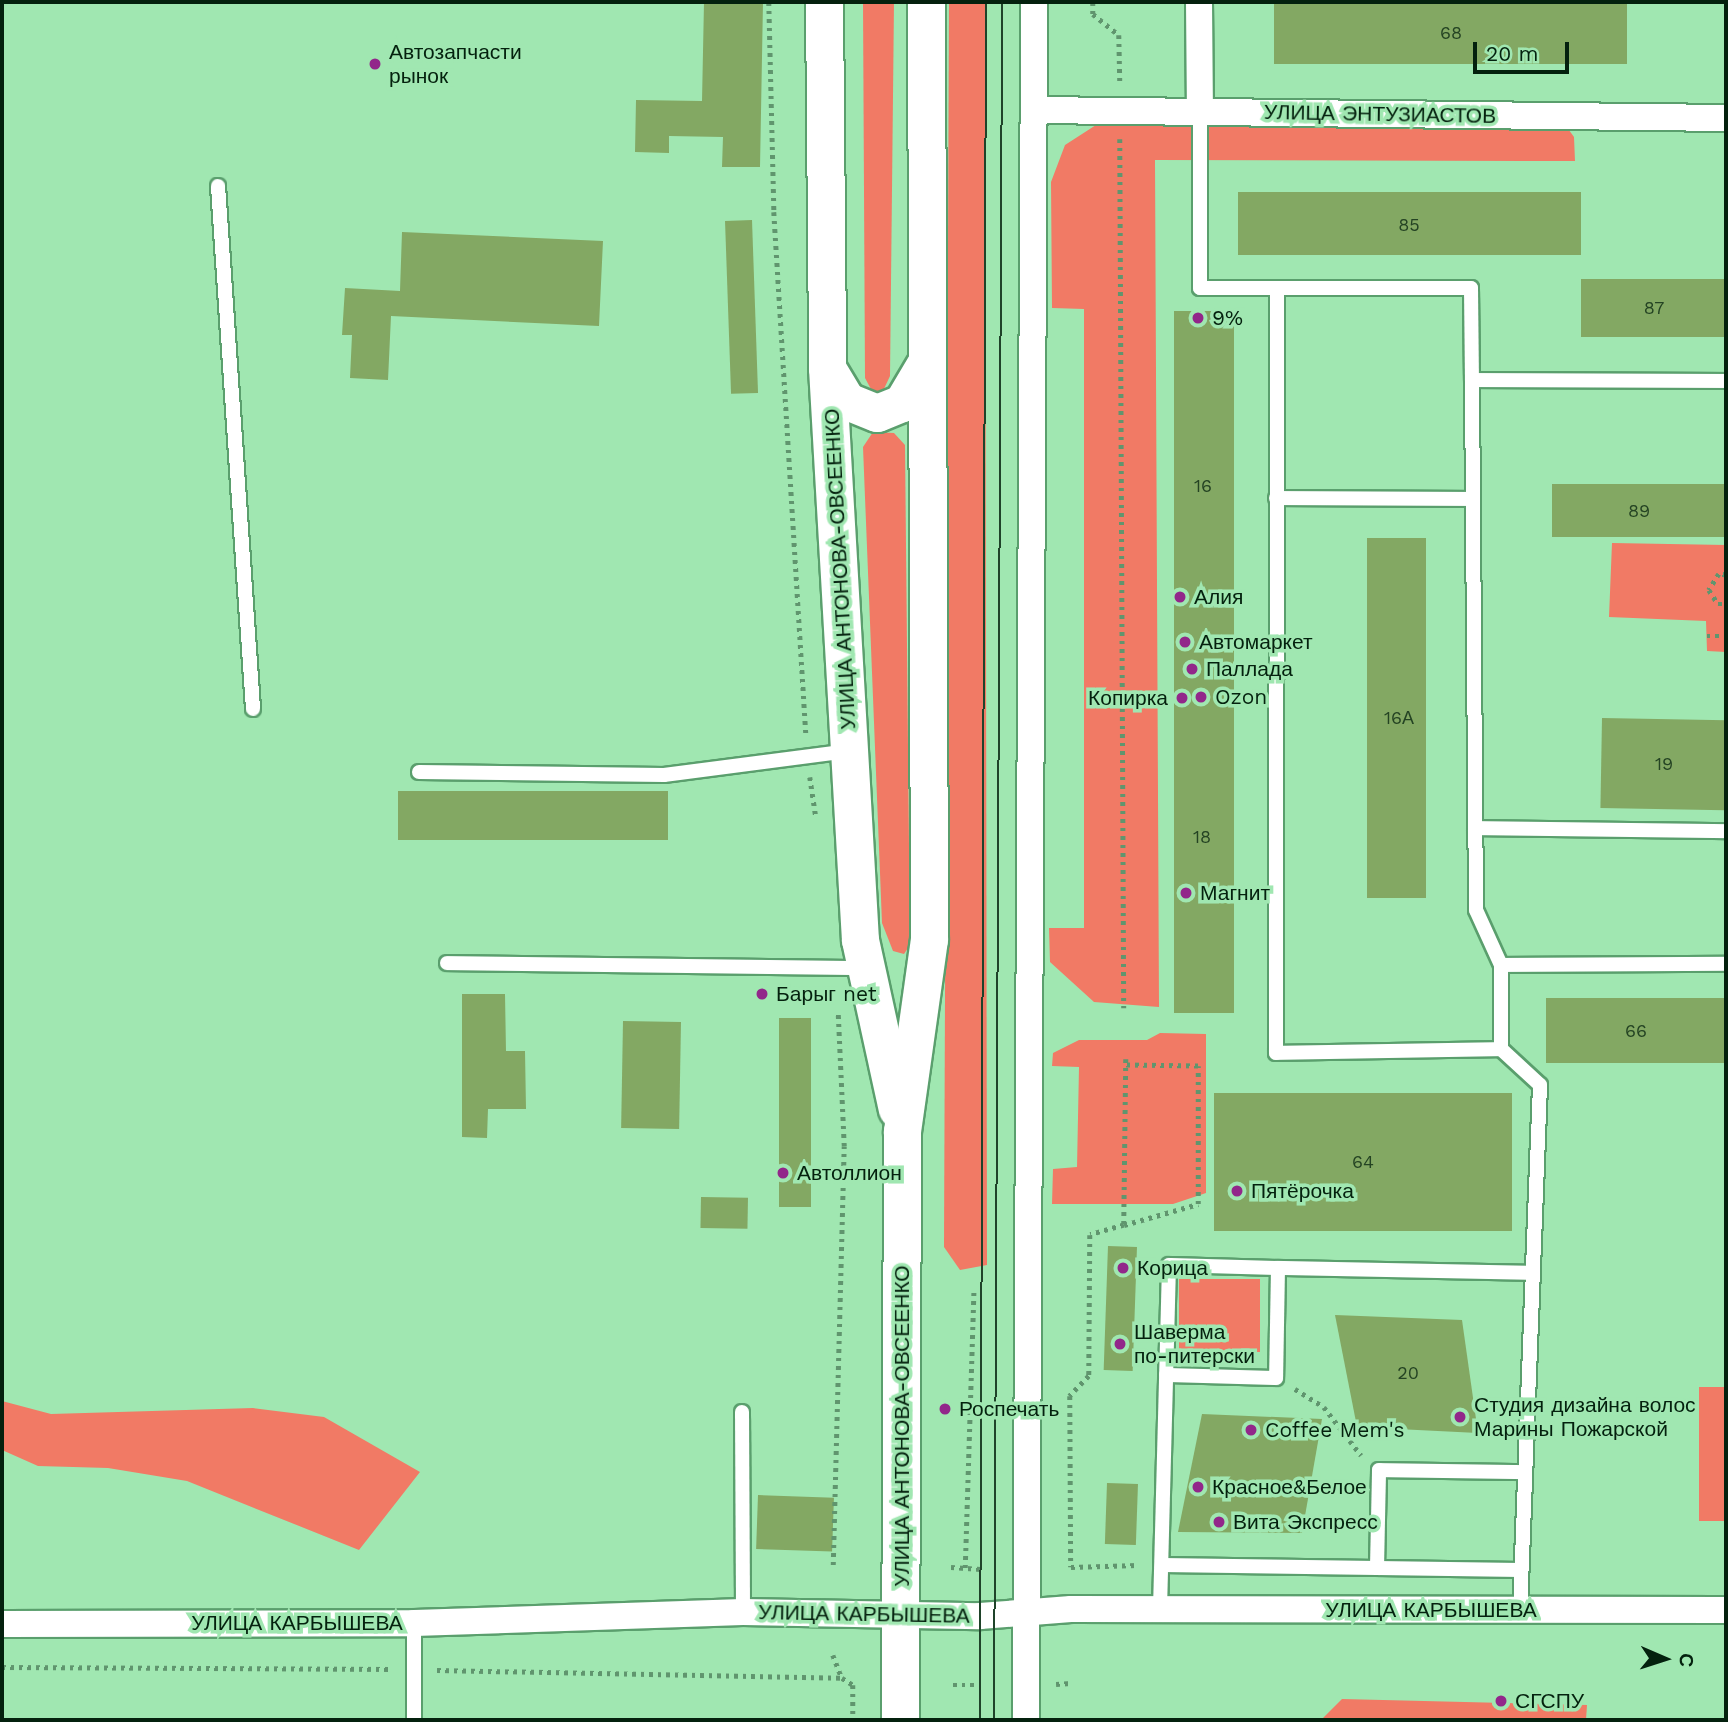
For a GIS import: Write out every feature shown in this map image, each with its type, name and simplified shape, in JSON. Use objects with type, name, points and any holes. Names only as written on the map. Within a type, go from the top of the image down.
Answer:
[{"type":"main road","name":"УЛИЦА АНТОНОВА-ОВСЕЕНКО","points":[[824,2],[827,368],[860,940],[851,968],[902,1131]]},
{"type":"main road","name":"УЛИЦА АНТОНОВА-ОВСЕЕНКО","points":[[900,1720],[902,1131],[929,940],[924,366],[926,2]]},
{"type":"main road","points":[[827,368],[848,401],[877,413],[902,404],[924,366]]},
{"type":"street","points":[[1026,1720],[1034,2]]},
{"type":"street","points":[[1199,2],[1200,112]]},
{"type":"street","name":"УЛИЦА ЭНТУЗИАСТОВ","points":[[1034,110],[1726,118]]},
{"type":"street","name":"УЛИЦА КАРБЫШЕВА","points":[[2,1624],[414,1623],[743,1612],[980,1616],[1027,1610],[1726,1610]]},
{"type":"lane","points":[[1200,112],[1200,288],[1471,288],[1476,910],[1501,965],[1501,1049]]},
{"type":"lane","points":[[218,186],[253,709]]},
{"type":"lane","points":[[1277,288],[1276,1053],[1501,1049],[1540,1085],[1520,1610]]},
{"type":"lane","points":[[1472,380],[1726,381]]},
{"type":"lane","points":[[1276,498],[1473,499]]},
{"type":"lane","points":[[419,772],[664,775],[850,750]]},
{"type":"lane","points":[[1475,828],[1726,831]]},
{"type":"lane","points":[[447,964],[851,968]]},
{"type":"lane","points":[[1501,965],[1726,964]]},
{"type":"lane","points":[[1160,1609],[1169,1265],[1533,1273]]},
{"type":"lane","points":[[1166,1375],[1276,1378],[1278,1268]]},
{"type":"lane","points":[[742,1412],[743,1612]]},
{"type":"lane","points":[[1377,1568],[1379,1470],[1525,1472]]},
{"type":"lane","points":[[1162,1565],[1521,1570]]},
{"type":"lane","points":[[414,1623],[414,1720]]},
{"type":"path","points":[[769,2],[775,226],[807,756],[817,822]]},
{"type":"path","points":[[1093,2],[1093,14],[1119,35],[1120,85]]},
{"type":"path","points":[[1120,131],[1124,1008]]},
{"type":"path","points":[[1726,575],[1719,575],[1709,590],[1718,604],[1726,604]]},
{"type":"path","points":[[1707,636],[1726,636]]},
{"type":"path","points":[[833,1565],[851,968]]},
{"type":"path","points":[[1124,1225],[1126,1062],[1198,1066],[1198,1204],[1090,1235],[1089,1376],[1070,1396],[1071,1567],[1162,1565]]},
{"type":"path","points":[[965,1568],[974,1289]]},
{"type":"path","points":[[1276,1378],[1324,1407],[1362,1456],[1379,1470]]},
{"type":"path","points":[[951,1567],[981,1569]]},
{"type":"path","points":[[833,1655],[842,1678],[853,1685],[853,1720]]},
{"type":"path","points":[[1056,1684],[1071,1683]]},
{"type":"path","points":[[953,1685],[980,1685]]},
{"type":"shaded area","points":[[863,2],[894,2],[890,376],[883,391],[872,391],[865,378]]},
{"type":"shaded area","points":[[949,2],[985,2],[987,1265],[960,1270],[944,1247]]},
{"type":"shaded area","points":[[1127,120],[1566,126],[1574,137],[1575,161],[1155,160],[1159,1007],[1094,1002],[1050,962],[1049,928],[1084,928],[1084,309],[1052,308],[1051,182],[1065,145],[1096,125]]},
{"type":"shaded area","points":[[873,432],[894,433],[905,445],[910,945],[904,954],[893,951],[882,923],[863,447]]},
{"type":"shaded area","points":[[1612,543],[1726,545],[1726,652],[1707,651],[1706,621],[1609,617]]},
{"type":"shaded area","points":[[1160,1033],[1206,1034],[1206,1193],[1173,1204],[1052,1204],[1053,1169],[1077,1167],[1079,1067],[1052,1066],[1053,1053],[1079,1040],[1147,1040]]},
{"type":"shaded area","points":[[1179,1279],[1260,1279],[1260,1352],[1179,1352]]},
{"type":"shaded area","points":[[1699,1387],[1726,1387],[1726,1521],[1699,1521]]},
{"type":"shaded area","points":[[2,1401],[51,1414],[253,1408],[324,1417],[420,1472],[359,1550],[187,1481],[108,1468],[38,1466],[2,1450]]},
{"type":"shaded area","points":[[1342,1699],[1587,1705],[1586,1720],[1321,1720]]},
{"type":"building","points":[[704,2],[763,2],[760,167],[722,167],[723,137],[669,136],[669,153],[635,152],[636,100],[702,101]]},
{"type":"building","points":[[1274,2],[1627,2],[1627,64],[1274,64]]},
{"type":"building","points":[[1238,192],[1581,192],[1581,255],[1238,255]]},
{"type":"building","points":[[752,220],[758,393],[731,394],[725,221]]},
{"type":"building","points":[[402,232],[603,241],[599,326],[391,316],[388,380],[350,378],[352,335],[342,335],[345,288],[400,291]]},
{"type":"building","points":[[1581,279],[1726,279],[1726,337],[1581,337]]},
{"type":"building","points":[[1174,311],[1234,311],[1234,1013],[1174,1013]]},
{"type":"building","points":[[1552,484],[1726,484],[1726,537],[1552,537]]},
{"type":"building","points":[[1367,538],[1426,538],[1426,898],[1367,898]]},
{"type":"building","points":[[1602,718],[1726,720],[1724,810],[1600,808]]},
{"type":"building","points":[[398,791],[668,791],[668,840],[398,840]]},
{"type":"building","points":[[462,994],[505,994],[506,1051],[525,1051],[526,1109],[488,1109],[487,1138],[462,1137]]},
{"type":"building","points":[[1546,998],[1726,998],[1726,1063],[1546,1063]]},
{"type":"building","points":[[779,1018],[811,1018],[811,1207],[779,1207]]},
{"type":"building","points":[[623,1021],[681,1022],[679,1129],[621,1128]]},
{"type":"building","points":[[1214,1093],[1512,1093],[1512,1231],[1214,1231]]},
{"type":"building","points":[[701,1197],[748,1198],[747,1229],[700,1228]]},
{"type":"building","points":[[1108,1246],[1137,1247],[1133,1371],[1104,1370]]},
{"type":"building","points":[[1335,1315],[1462,1320],[1478,1433],[1357,1427]]},
{"type":"building","points":[[1202,1414],[1322,1419],[1302,1533],[1178,1532]]},
{"type":"building","points":[[1107,1483],[1138,1484],[1136,1545],[1105,1544]]},
{"type":"building","points":[[758,1495],[834,1498],[832,1552],[756,1549]]},
{"type":"tram line","points":[[980,1720],[986,2]]},
{"type":"tram line","points":[[994,1720],[1002,2]]},
{"type":"place","name":"Автозапчасти рынок","points":[[375,64]]},
{"type":"place","name":"9%","points":[[1198,318]]},
{"type":"place","name":"Алия","points":[[1180,597]]},
{"type":"place","name":"Автомаркет","points":[[1185,642]]},
{"type":"place","name":"Паллада","points":[[1192,669]]},
{"type":"place","name":"Ozon","points":[[1201,697]]},
{"type":"place","name":"Копирка","points":[[1182,698]]},
{"type":"place","name":"Магнит","points":[[1186,893]]},
{"type":"place","name":"Барыг net","points":[[762,994]]},
{"type":"place","name":"Автоллион","points":[[783,1173]]},
{"type":"place","name":"Пятёрочка","points":[[1237,1191]]},
{"type":"place","name":"Корица","points":[[1123,1268]]},
{"type":"place","name":"Шаверма по-питерски","points":[[1120,1344]]},
{"type":"place","name":"Роспечать","points":[[945,1409]]},
{"type":"place","name":"Студия дизайна волос Марины Пожарской","points":[[1460,1417]]},
{"type":"place","name":"Coffee Mem's","points":[[1251,1430]]},
{"type":"place","name":"Красное&Белое","points":[[1198,1487]]},
{"type":"place","name":"Вита Экспресс","points":[[1219,1522]]},
{"type":"place","name":"СГСПУ","points":[[1501,1701]]}]
